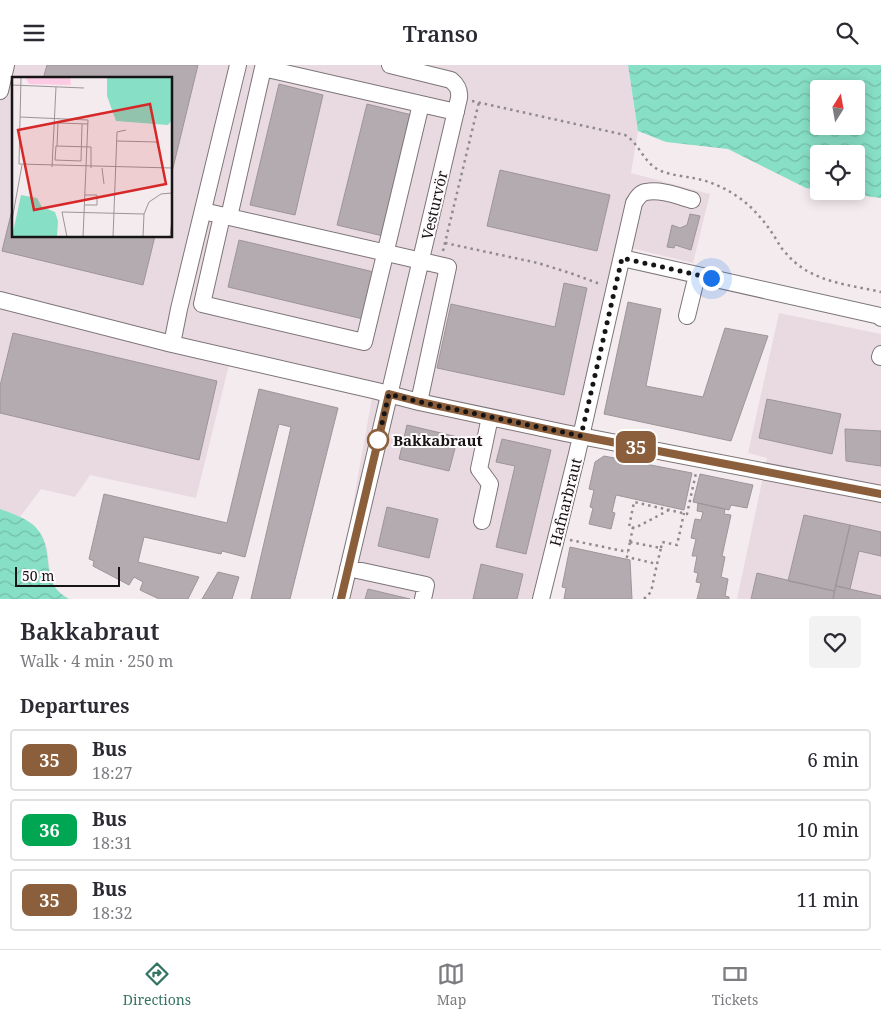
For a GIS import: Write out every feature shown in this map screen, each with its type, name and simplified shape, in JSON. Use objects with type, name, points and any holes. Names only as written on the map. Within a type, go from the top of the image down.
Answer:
[{"type":"street","points":[[0,91],[6,65]]},
{"type":"street","points":[[172,344],[238,65]]},
{"type":"street","name":"Vesturvör","points":[[389,394],[459,98],[459,92],[451,80],[390,65]]},
{"type":"street","points":[[421,104],[364,342],[202,304],[264,68],[456,112]]},
{"type":"street","name":"Hafnarbraut","points":[[542,599],[634,203],[638,196],[644,192],[661,192],[692,200]]},
{"type":"street","points":[[203,211],[448,267],[420,402]]},
{"type":"street","points":[[622,258],[880,317]]},
{"type":"street","points":[[687,316],[697,275]]},
{"type":"street","points":[[0,300],[172,344],[420,402],[581,436],[881,494]]},
{"type":"street","points":[[341,599],[389,394]]},
{"type":"street","points":[[482,521],[490,484],[479,469],[490,417]]},
{"type":"street","points":[[348,568],[426,585],[423,599]]},
{"type":"path","points":[[442,252],[479,102]]},
{"type":"path","points":[[444,243],[538,263],[603,285]]},
{"type":"path","points":[[669,510],[635,528],[629,527],[634,502],[687,514],[696,472]]},
{"type":"path","points":[[644,599],[651,592],[662,542],[677,545],[684,513]]},
{"type":"path","points":[[633,527],[627,557],[657,564]]},
{"type":"path","points":[[566,539],[628,552]]},
{"type":"path","points":[[630,541],[661,548]]},
{"type":"shaded area","points":[[0,65],[628,65],[638,131],[631,173],[710,194],[693,263],[618,245],[539,599],[336,599],[372,398],[229,365],[196,498],[90,475],[75,497],[41,489],[20,517],[33,525],[42,535],[47,548],[51,579],[56,589],[69,599],[0,599]]},
{"type":"shaded area","points":[[779,313],[881,334],[881,599],[737,599],[767,458],[748,453]]},
{"type":"water","points":[[628,65],[881,65],[881,198],[865,196],[865,145],[810,145],[810,189],[728,149],[666,142],[638,131]]},
{"type":"water","points":[[0,509],[25,519],[40,533],[45,543],[53,583],[59,592],[69,599],[0,599]]},
{"type":"building","points":[[47,65],[198,65],[172,172],[172,77],[44,77]]},
{"type":"building","points":[[279,84],[323,95],[295,215],[250,205]]},
{"type":"building","points":[[367,104],[412,115],[383,236],[337,225]]},
{"type":"building","points":[[500,170],[610,195],[597,251],[487,226]]},
{"type":"building","points":[[12,210],[12,237],[155,237],[143,285],[2,251]]},
{"type":"building","points":[[690,214],[700,216],[691,250],[675,245],[674,248],[667,247],[672,225],[680,228],[687,225]]},
{"type":"building","points":[[239,240],[374,272],[363,319],[228,287]]},
{"type":"building","points":[[564,283],[587,288],[564,395],[437,368],[451,304],[555,327]]},
{"type":"building","points":[[628,302],[661,309],[646,386],[703,397],[725,328],[768,336],[731,441],[604,414]]},
{"type":"building","points":[[13,333],[217,381],[199,460],[0,413],[0,386]]},
{"type":"building","points":[[259,389],[338,408],[290,599],[251,599],[291,427],[279,424],[245,557],[222,551],[221,554],[144,537],[138,562],[199,577],[188,599],[159,599],[140,590],[143,582],[134,577],[129,585],[93,566],[94,561],[89,559],[104,494],[227,523]]},
{"type":"building","points":[[767,399],[841,414],[832,454],[759,438]]},
{"type":"building","points":[[407,425],[458,437],[449,471],[399,459]]},
{"type":"building","points":[[845,429],[881,431],[881,466],[846,461]]},
{"type":"building","points":[[502,439],[551,450],[526,554],[496,547],[515,466],[496,462]]},
{"type":"building","points":[[604,456],[692,473],[684,510],[616,495],[612,512],[615,513],[611,529],[589,524],[593,508],[590,507],[594,490],[589,489],[595,462]]},
{"type":"building","points":[[700,474],[753,485],[747,508],[731,505],[729,510],[693,502]]},
{"type":"building","points":[[698,503],[725,509],[724,514],[731,515],[722,556],[725,557],[721,577],[728,579],[725,596],[729,597],[729,599],[697,599],[701,583],[696,582],[698,573],[694,572],[697,556],[692,556],[696,539],[691,538],[695,519],[701,520],[703,512],[697,511]]},
{"type":"building","points":[[387,507],[438,519],[429,558],[378,546]]},
{"type":"building","points":[[804,515],[850,525],[834,591],[788,581]]},
{"type":"building","points":[[850,525],[881,532],[881,556],[859,551],[850,589],[836,586]]},
{"type":"building","points":[[570,547],[630,560],[632,599],[564,599],[566,588],[562,587]]},
{"type":"building","points":[[481,564],[523,574],[517,599],[473,599]]},
{"type":"building","points":[[218,572],[239,577],[232,599],[202,599]]},
{"type":"building","points":[[757,573],[834,591],[833,599],[751,599]]},
{"type":"building","points":[[836,586],[881,596],[881,599],[833,599]]},
{"type":"building","points":[[368,589],[410,599],[365,599]]},
{"type":"bus line","name":"35","points":[[341,599],[389,394],[565,433],[881,494]]},
{"type":"place","name":"Bakkabraut","points":[[378,440]]},
{"type":"route","points":[[378,440],[389,394],[581,436],[622,258],[711,278]]}]
